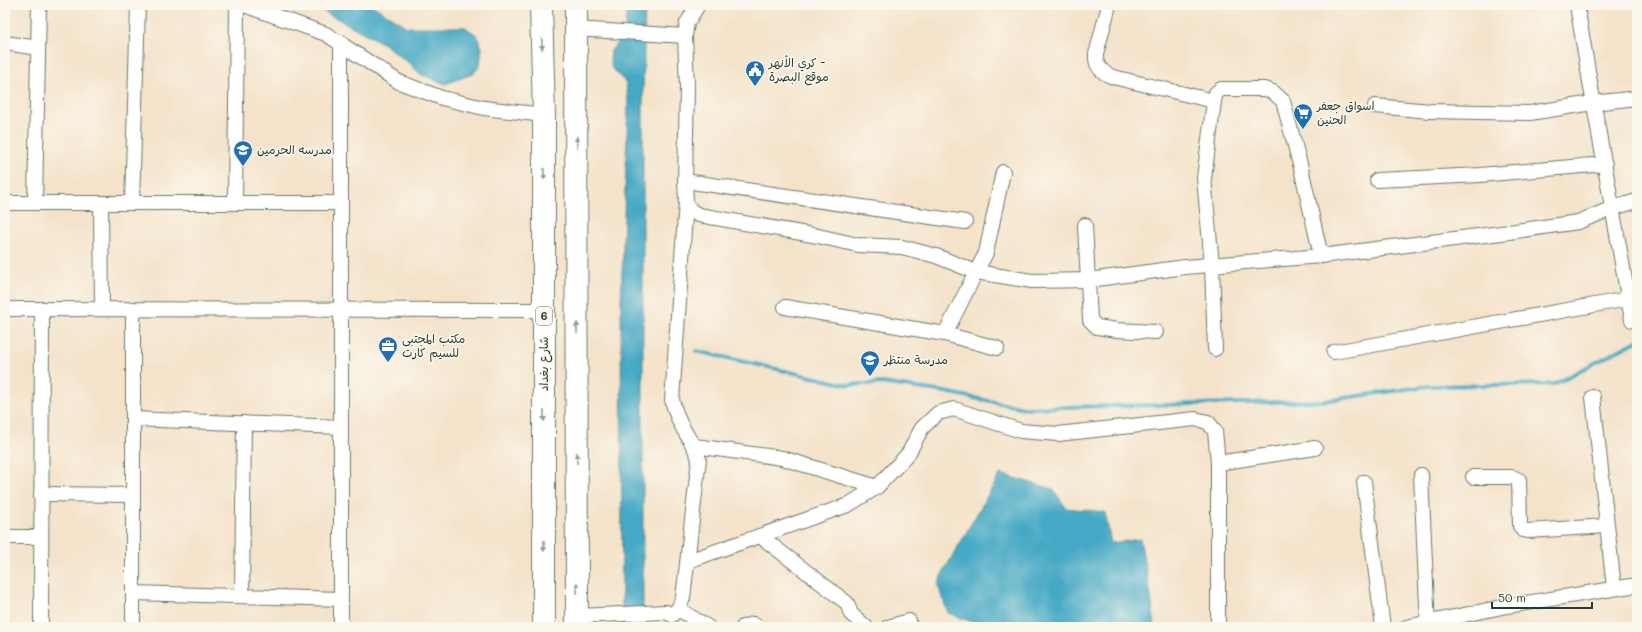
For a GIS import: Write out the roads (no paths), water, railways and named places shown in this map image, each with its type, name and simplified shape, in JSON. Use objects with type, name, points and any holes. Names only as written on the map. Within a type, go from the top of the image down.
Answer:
[{"type":"highway","name":"شارع بغداد","points":[[541,5],[544,115],[544,627]]},
{"type":"highway","points":[[576,5],[584,620]]},
{"type":"street","points":[[35,203],[39,5]]},
{"type":"street","points":[[132,203],[138,5]]},
{"type":"street","points":[[235,202],[237,5]]},
{"type":"street","points":[[244,5],[326,34],[341,42],[400,82],[442,98],[484,108],[544,115]]},
{"type":"street","points":[[672,611],[683,598],[699,459],[695,446],[678,419],[672,400],[686,202],[687,87],[685,36],[687,23],[698,5]]},
{"type":"street","points":[[1108,5],[1096,54],[1096,60],[1102,71],[1113,77],[1214,101]]},
{"type":"street","points":[[1577,5],[1632,320]]},
{"type":"street","points":[[576,29],[685,36]]},
{"type":"street","points":[[341,42],[341,627]]},
{"type":"street","points":[[5,43],[38,48]]},
{"type":"street","points":[[1215,349],[1212,265],[1204,178],[1214,101],[1216,93],[1221,89],[1265,89],[1273,92],[1283,101],[1321,256]]},
{"type":"street","points":[[1375,106],[1430,111],[1530,113],[1637,98]]},
{"type":"street","points":[[1377,180],[1480,174],[1605,164]]},
{"type":"street","points":[[945,334],[986,253],[1003,172]]},
{"type":"street","points":[[685,181],[965,222]]},
{"type":"street","points":[[686,202],[689,208],[699,215],[818,236],[858,245],[885,245],[919,251],[976,272],[1032,281],[1089,280],[1185,267],[1321,256],[1423,244],[1578,222],[1613,208],[1637,202]]},
{"type":"street","points":[[5,203],[341,203]]},
{"type":"street","points":[[101,203],[102,309]]},
{"type":"street","points":[[1085,225],[1090,320],[1097,327],[1117,330],[1156,332]]},
{"type":"street","points":[[1334,352],[1628,299]]},
{"type":"street","points":[[785,307],[945,334],[997,348]]},
{"type":"street","points":[[5,309],[544,310]]},
{"type":"street","points":[[41,627],[42,309]]},
{"type":"street","points":[[133,309],[133,627]]},
{"type":"street","points":[[1593,397],[1614,588]]},
{"type":"street","points":[[688,561],[848,505],[877,487],[908,454],[922,428],[938,413],[954,409],[1021,431],[1058,434],[1195,419],[1208,422],[1215,431],[1218,463],[1218,627]]},
{"type":"street","points":[[133,419],[341,427]]},
{"type":"street","points":[[242,596],[244,423]]},
{"type":"street","points":[[695,446],[782,458],[877,487]]},
{"type":"street","points":[[1218,463],[1315,448]]},
{"type":"street","points":[[1421,475],[1427,625]]},
{"type":"street","points":[[1473,477],[1512,477],[1519,480],[1520,526],[1523,530],[1528,531],[1607,526]]},
{"type":"street","points":[[1364,482],[1383,627]]},
{"type":"street","points":[[42,494],[133,495]]},
{"type":"street","points":[[760,536],[847,603],[851,614],[866,627]]},
{"type":"street","points":[[5,537],[41,537]]},
{"type":"street","points":[[1406,627],[1427,625],[1507,606],[1637,585]]},
{"type":"street","points":[[133,593],[341,599]]},
{"type":"street","points":[[584,620],[672,611],[708,627]]},
{"type":"street","points":[[888,627],[909,621]]},
{"type":"street","points":[[743,627],[753,624],[758,627]]},
{"type":"water","points":[[312,5],[372,5],[407,27],[465,27],[477,35],[482,48],[480,66],[473,74],[445,84],[420,74],[410,64],[384,44]]},
{"type":"water","points":[[627,5],[645,5],[643,101],[643,627],[622,627],[621,302],[628,102],[626,83],[612,69],[610,59],[611,51],[625,32]]},
{"type":"water","points":[[1000,474],[1053,489],[1066,508],[1105,512],[1111,543],[1140,539],[1151,596],[1155,627],[986,627],[948,613],[938,586],[941,576]]},
{"type":"waterway","points":[[696,351],[848,385],[882,383],[945,392],[1024,408],[1323,401],[1428,386],[1554,384],[1637,341]]},
{"type":"place","name":"كري الأنهر - موقع البصرة","points":[[755,87]]},
{"type":"place","name":"اسواق جعفر الحنين","points":[[1303,130]]},
{"type":"place","name":"مدرسه الحرمين","points":[[243,167]]},
{"type":"place","name":"مكتب المجتبى للسيم كارت","points":[[388,363]]},
{"type":"place","name":"مدرسة منتظر","points":[[870,377]]}]
